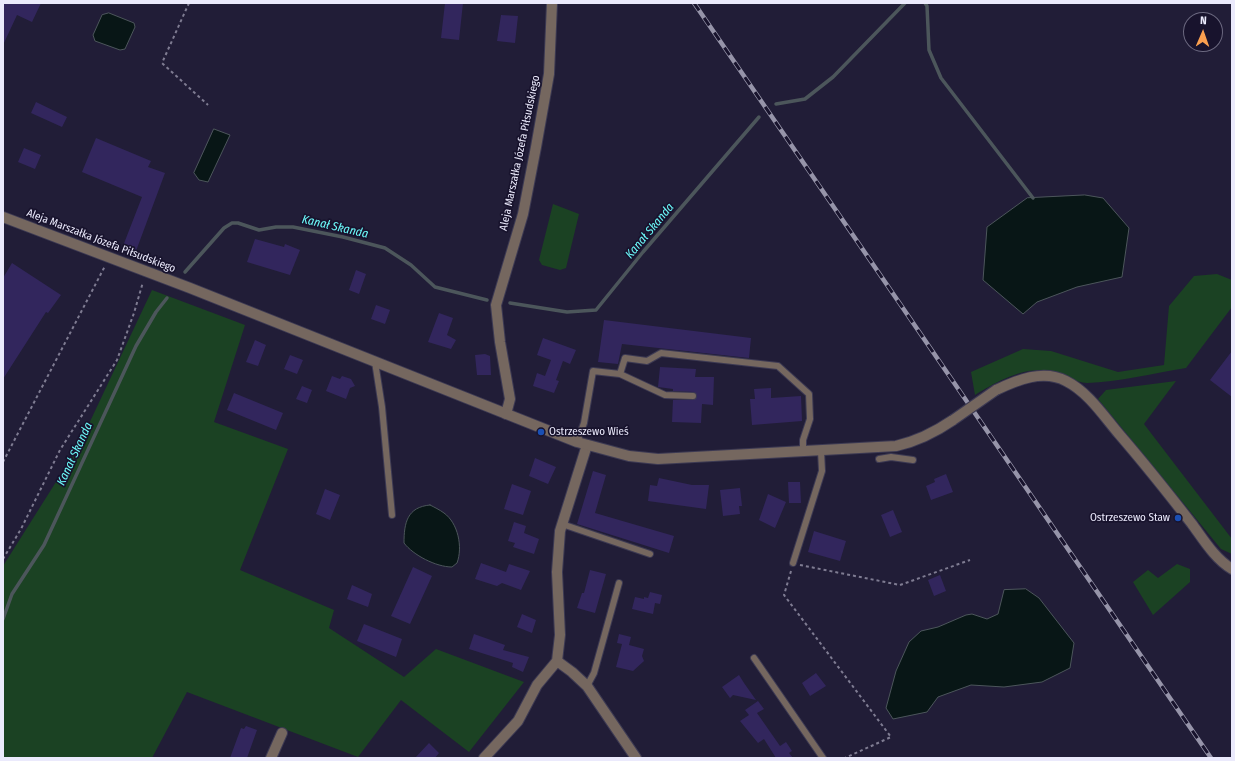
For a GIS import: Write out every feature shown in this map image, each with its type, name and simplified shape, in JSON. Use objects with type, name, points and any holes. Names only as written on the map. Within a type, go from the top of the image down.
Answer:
[{"type":"street","name":"Aleja Marszałka Józefa Piłsudskiego","points":[[506,414],[510,399],[500,342],[496,305],[522,214],[539,132],[549,74],[552,3]]},
{"type":"street","name":"Aleja Marszałka Józefa Piłsudskiego","points":[[3,217],[147,271],[506,414],[582,443],[629,456],[658,459],[803,452],[886,447],[916,442],[953,420],[996,390],[1013,382],[1030,377],[1048,376],[1065,380],[1085,394],[1164,487],[1211,548],[1232,569]]},
{"type":"street","points":[[485,758],[518,722],[537,685],[557,662],[560,635],[557,572],[562,524],[582,443]]},
{"type":"street","points":[[557,662],[572,672],[587,686],[636,758]]},
{"type":"street","points":[[271,758],[282,733]]},
{"type":"lane","points":[[620,374],[625,358],[647,361],[661,353],[778,366],[809,394],[810,419],[803,440],[803,452]]},
{"type":"lane","points":[[375,362],[392,515]]},
{"type":"lane","points":[[582,443],[584,423],[594,371],[620,374],[665,395],[693,396]]},
{"type":"lane","points":[[886,447],[891,457]]},
{"type":"lane","points":[[794,563],[822,471],[821,451]]},
{"type":"lane","points":[[879,459],[891,457],[913,460]]},
{"type":"lane","points":[[562,524],[650,554]]},
{"type":"lane","points":[[587,686],[594,673],[619,583]]},
{"type":"lane","points":[[754,658],[822,758]]},
{"type":"path","points":[[189,3],[162,63],[208,105]]},
{"type":"path","points":[[3,462],[110,257]]},
{"type":"path","points":[[3,559],[21,529],[60,450],[117,360],[147,271]]},
{"type":"path","points":[[845,758],[890,737],[794,611],[784,595],[794,563],[900,586],[970,560]]},
{"type":"green space","points":[[553,204],[579,214],[566,268],[560,270],[542,265],[539,260]]},
{"type":"green space","points":[[1217,274],[1232,280],[1232,307],[1186,368],[1124,379],[1087,383],[1078,382],[1052,372],[1042,370],[1032,371],[1002,380],[975,395],[971,372],[1023,349],[1051,351],[1118,372],[1164,365],[1169,306],[1194,276]]},
{"type":"green space","points":[[152,290],[245,325],[214,422],[288,449],[240,570],[334,610],[329,628],[404,677],[436,649],[524,682],[469,752],[401,700],[358,757],[187,692],[152,758],[3,758],[3,566],[78,447]]},
{"type":"green space","points":[[1176,381],[1144,424],[1232,539],[1232,554],[1221,549],[1098,399],[1106,390]]},
{"type":"green space","points":[[1177,564],[1190,569],[1190,582],[1153,615],[1133,582],[1148,570],[1158,578]]},
{"type":"shaded area","points":[[109,13],[134,23],[135,27],[125,49],[120,50],[95,41],[93,35],[102,15]]},
{"type":"shaded area","points":[[214,129],[230,135],[208,182],[199,180],[194,173]]},
{"type":"shaded area","points":[[1085,195],[1103,198],[1129,228],[1122,277],[1077,287],[1037,302],[1023,314],[983,280],[987,227],[1027,198]]},
{"type":"shaded area","points":[[430,505],[449,517],[456,529],[459,543],[459,557],[457,563],[452,567],[439,565],[425,560],[413,552],[404,543],[408,517],[416,509],[422,506]]},
{"type":"shaded area","points":[[1026,589],[1039,598],[1074,643],[1070,668],[1042,682],[1004,687],[971,685],[938,697],[927,712],[893,719],[886,708],[896,671],[909,642],[921,631],[938,627],[966,615],[972,614],[987,619],[998,614],[1004,590]]},
{"type":"building","points":[[3,3],[41,3],[32,22],[17,15],[3,45]]},
{"type":"building","points":[[445,3],[463,3],[459,40],[441,38]]},
{"type":"building","points":[[501,15],[518,16],[515,43],[497,41]]},
{"type":"building","points":[[36,102],[67,117],[62,127],[31,113]]},
{"type":"building","points":[[96,138],[151,161],[148,167],[165,173],[136,251],[123,246],[142,197],[82,172]]},
{"type":"building","points":[[24,148],[41,155],[35,169],[18,162]]},
{"type":"building","points":[[255,239],[284,247],[285,244],[300,250],[290,275],[247,262]]},
{"type":"building","points":[[12,263],[61,295],[48,313],[46,312],[3,379],[3,278]]},
{"type":"building","points":[[356,270],[366,274],[359,294],[349,290]]},
{"type":"building","points":[[376,305],[390,310],[385,324],[371,319]]},
{"type":"building","points":[[439,313],[453,318],[447,335],[456,340],[451,349],[428,342]]},
{"type":"building","points":[[604,320],[751,338],[749,358],[622,344],[618,364],[598,362]]},
{"type":"building","points":[[543,338],[576,350],[570,364],[563,361],[556,380],[559,381],[554,393],[533,386],[537,373],[545,376],[551,360],[537,355]]},
{"type":"building","points":[[255,340],[266,345],[258,366],[246,362]]},
{"type":"building","points":[[1232,351],[1232,397],[1210,380]]},
{"type":"building","points":[[485,354],[490,356],[491,375],[477,375],[475,355]]},
{"type":"building","points":[[290,355],[303,360],[297,374],[284,369]]},
{"type":"building","points":[[660,367],[696,369],[695,377],[714,377],[713,405],[702,404],[701,423],[672,422],[673,400],[693,400],[697,396],[694,392],[673,391],[673,389],[658,387]]},
{"type":"building","points":[[332,376],[340,379],[342,376],[351,379],[355,386],[350,388],[346,399],[326,391]]},
{"type":"building","points":[[302,386],[312,390],[307,403],[296,399]]},
{"type":"building","points":[[771,388],[771,398],[801,396],[802,421],[752,425],[750,399],[755,399],[754,389]]},
{"type":"building","points":[[234,393],[283,413],[276,430],[227,410]]},
{"type":"building","points":[[535,458],[556,467],[548,484],[529,476]]},
{"type":"building","points":[[593,471],[606,475],[595,513],[674,536],[669,553],[577,524]]},
{"type":"building","points":[[946,474],[953,492],[931,500],[926,486],[935,482],[934,479]]},
{"type":"building","points":[[659,478],[692,485],[709,485],[706,509],[648,501],[650,485],[657,486]]},
{"type":"building","points":[[788,482],[800,482],[801,503],[789,503]]},
{"type":"building","points":[[512,484],[531,491],[523,515],[504,509]]},
{"type":"building","points":[[740,488],[742,506],[739,506],[740,514],[723,516],[720,490]]},
{"type":"building","points":[[325,489],[340,495],[330,520],[316,514]]},
{"type":"building","points":[[768,494],[786,502],[775,528],[759,520]]},
{"type":"building","points":[[893,510],[902,532],[890,537],[881,515]]},
{"type":"building","points":[[514,522],[526,526],[524,533],[539,539],[534,554],[513,547],[515,543],[508,541]]},
{"type":"building","points":[[814,531],[846,541],[840,561],[808,552]]},
{"type":"building","points":[[481,563],[506,572],[509,564],[530,571],[521,590],[502,583],[497,586],[475,579]]},
{"type":"building","points":[[413,567],[432,576],[410,624],[391,616]]},
{"type":"building","points":[[590,570],[606,574],[595,613],[577,608],[582,593],[584,593]]},
{"type":"building","points":[[940,575],[946,591],[934,596],[928,580]]},
{"type":"building","points":[[352,585],[372,594],[368,607],[347,599]]},
{"type":"building","points":[[650,592],[662,595],[660,604],[655,603],[653,614],[632,609],[635,597],[644,599],[644,597],[648,598]]},
{"type":"building","points":[[522,614],[536,620],[532,633],[517,627]]},
{"type":"building","points":[[364,624],[402,639],[396,657],[357,641]]},
{"type":"building","points":[[474,634],[505,645],[503,650],[529,657],[523,672],[512,667],[513,663],[469,649]]},
{"type":"building","points":[[619,634],[631,637],[629,645],[644,649],[642,656],[644,661],[633,671],[616,667],[622,644],[617,643]]},
{"type":"building","points":[[816,673],[826,686],[810,696],[802,683]]},
{"type":"building","points":[[739,675],[756,700],[733,695],[730,698],[722,687]]},
{"type":"building","points":[[758,701],[764,709],[757,713],[780,746],[786,742],[792,751],[789,753],[793,758],[776,758],[764,739],[758,743],[740,721],[749,715],[745,710]]},
{"type":"building","points":[[246,726],[257,730],[247,758],[230,758],[241,728],[244,729]]},
{"type":"building","points":[[429,743],[439,753],[435,758],[415,758]]},
{"type":"waterway","name":"Kanał Skanda","points":[[776,104],[805,99],[833,77],[905,3]]},
{"type":"waterway","points":[[925,3],[927,6],[929,50],[941,78],[1033,198]]},
{"type":"waterway","name":"Kanał Skanda","points":[[510,303],[567,312],[596,310],[643,252],[759,117]]},
{"type":"waterway","name":"Kanał Skanda","points":[[185,272],[224,228],[232,223],[238,223],[259,230],[276,227],[293,227],[343,237],[385,248],[411,265],[435,287],[487,300]]},
{"type":"waterway","name":"Kanał Skanda","points":[[3,619],[12,594],[44,545],[136,346],[156,312],[167,298]]},
{"type":"railway","points":[[694,3],[1211,758]]},
{"type":"place","name":"Ostrzeszewo Wieś","points":[[541,432]]},
{"type":"place","name":"Ostrzeszewo Staw","points":[[1178,518]]}]
